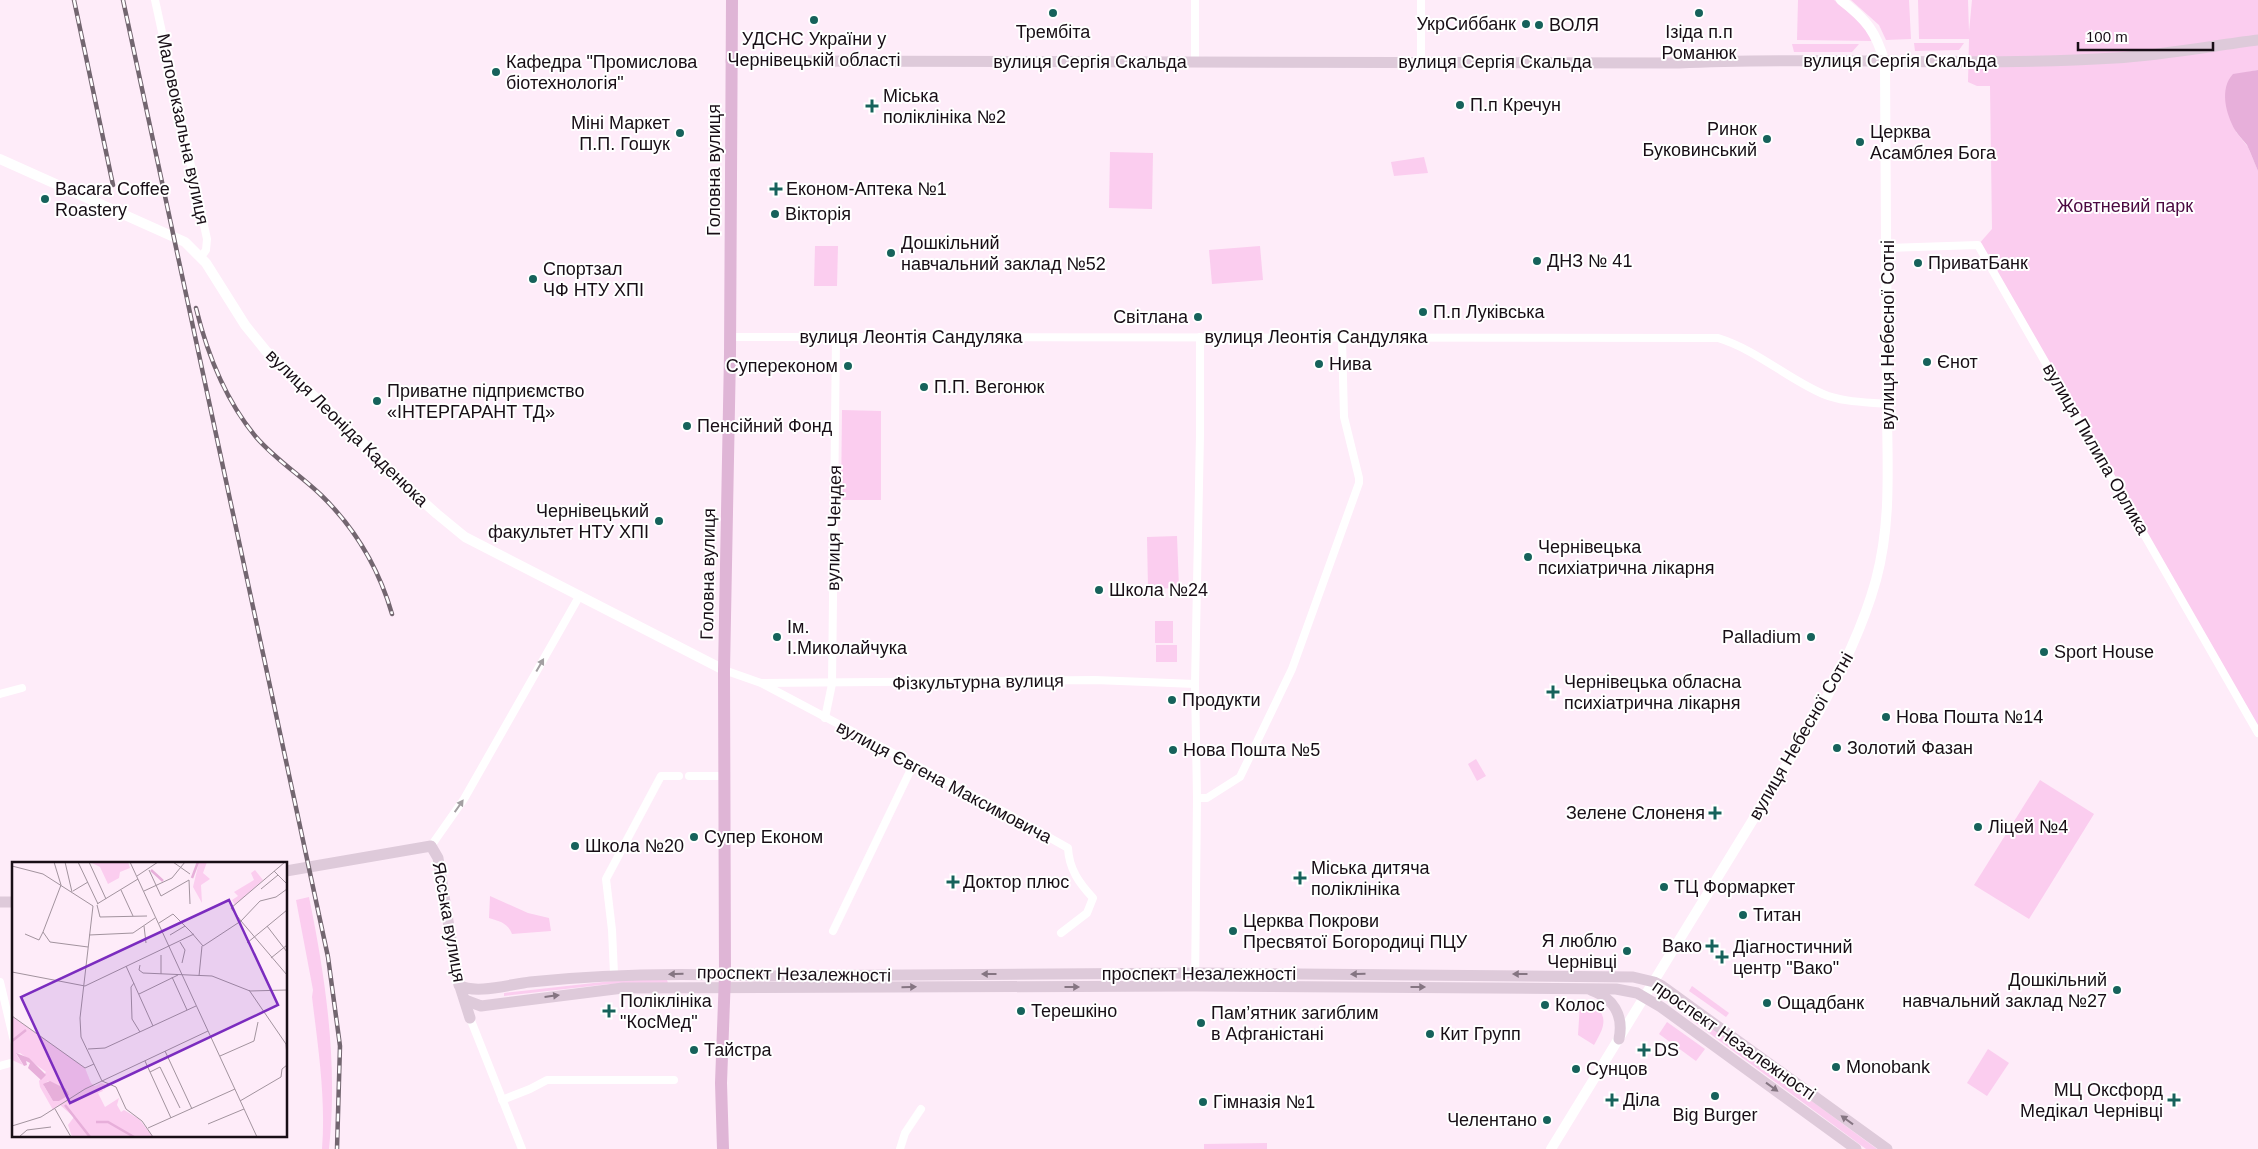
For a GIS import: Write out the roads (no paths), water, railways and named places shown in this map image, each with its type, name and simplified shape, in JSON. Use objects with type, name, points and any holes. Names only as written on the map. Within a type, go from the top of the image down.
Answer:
[{"type":"main road","name":"Головна вулиця","points":[[723,1149],[721,1082],[725,975],[724,670],[730,336],[732,0]]},
{"type":"main road","name":"вулиця Сергія Скальда","points":[[732,61],[1421,61],[1679,64],[1788,60],[1966,63],[2117,58],[2258,40]]},
{"type":"main road","points":[[288,871],[431,846]]},
{"type":"main road","name":"Ясська вулиця","points":[[431,846],[438,858],[460,985],[470,1018]]},
{"type":"main road","name":"проспект Незалежності","points":[[460,985],[472,991],[502,985],[614,974],[1195,973],[1633,976],[1654,982],[1887,1149]]},
{"type":"main road","name":"проспект Незалежності","points":[[465,1000],[481,1006],[623,988],[1582,987],[1631,991],[1645,997],[1740,1063],[1856,1149]]},
{"type":"main road","points":[[1582,987],[1594,991],[1612,1002],[1619,1015],[1619,1039]]},
{"type":"main road","points":[[470,1018],[475,1009],[481,1006]]},
{"type":"street","name":"Маловокзальна вулиця","points":[[155,0],[207,239],[206,250],[201,256]]},
{"type":"street","points":[[1195,0],[1195,62]]},
{"type":"street","points":[[1421,0],[1421,61]]},
{"type":"street","name":"вулиця Небесної Сотні","points":[[1551,1149],[1820,712],[1847,659],[1864,619],[1876,579],[1887,515],[1889,477],[1885,63],[1872,28],[1842,0]]},
{"type":"street","name":"вулиця Леоніда Каденюка","points":[[0,158],[185,242],[201,256],[245,325],[266,350],[417,497],[466,537],[724,670]]},
{"type":"street","name":"вулиця Пилипа Орлика","points":[[1887,248],[1978,245],[2258,733]]},
{"type":"street","name":"вулиця Леонтія Сандуляка","points":[[730,336],[1718,338],[1745,347],[1823,394],[1838,399],[1887,404]]},
{"type":"street","name":"вулиця Чендея","points":[[825,718],[832,684],[836,337]]},
{"type":"street","points":[[1195,986],[1197,798],[1195,684],[1200,337]]},
{"type":"street","points":[[1197,798],[1207,798],[1240,776],[1292,669],[1358,483],[1359,478],[1344,417],[1342,338]]},
{"type":"street","points":[[431,846],[464,799],[580,595]]},
{"type":"street","name":"вулиця Євгена Максимовича","points":[[724,670],[761,684],[1008,814],[1068,848],[1068,857],[1078,881],[1093,898],[1087,913],[1060,933]]},
{"type":"street","name":"Фізкультурна вулиця","points":[[761,684],[1095,680],[1195,684]]},
{"type":"street","points":[[0,694],[22,688]]},
{"type":"street","points":[[833,931],[913,765]]},
{"type":"street","points":[[614,974],[612,930],[606,879],[661,776],[679,776]]},
{"type":"street","points":[[689,776],[724,776]]},
{"type":"street","points":[[0,982],[12,1033]]},
{"type":"street","points":[[470,1018],[522,1149]]},
{"type":"street","points":[[502,1100],[530,1090],[546,1080],[674,1080]]},
{"type":"street","points":[[900,1149],[906,1133],[920,1109]]},
{"type":"railway","points":[[74,0],[113,185]]},
{"type":"railway","points":[[123,0],[328,957],[340,1046],[337,1149]]},
{"type":"railway","points":[[196,308],[219,376],[245,423],[263,445],[321,495],[345,521],[373,565],[392,614]]},
{"type":"place","name":"Трембіта","points":[[1053,13]]},
{"type":"place","name":"Ізіда п.п Романюк","points":[[1699,13]]},
{"type":"place","name":"УДСНС України у Чернівецькій області","points":[[814,20]]},
{"type":"place","name":"УкрСиббанк","points":[[1526,24]]},
{"type":"place","name":"ВОЛЯ","points":[[1539,25]]},
{"type":"place","name":"Кафедра \"Промислова біотехнологія\"","points":[[496,72]]},
{"type":"place","name":"П.п Кречун","points":[[1460,105]]},
{"type":"place","name":"Міська поліклініка №2","points":[[872,106]]},
{"type":"place","name":"Міні Маркет П.П. Гошук","points":[[680,133]]},
{"type":"place","name":"Ринок Буковинський","points":[[1767,139]]},
{"type":"place","name":"Церква Асамблея Бога","points":[[1860,142]]},
{"type":"place","name":"Економ-Аптека №1","points":[[776,189]]},
{"type":"place","name":"Bacara Coffee Roastery","points":[[45,199]]},
{"type":"place","name":"Вікторія","points":[[775,214]]},
{"type":"place","name":"Дошкільний навчальний заклад №52","points":[[891,253]]},
{"type":"place","name":"ДНЗ № 41","points":[[1537,261]]},
{"type":"place","name":"ПриватБанк","points":[[1918,263]]},
{"type":"place","name":"Спортзал ЧФ НТУ ХПІ","points":[[533,279]]},
{"type":"place","name":"П.п Луківська","points":[[1423,312]]},
{"type":"place","name":"Світлана","points":[[1198,317]]},
{"type":"place","name":"Єнот","points":[[1927,362]]},
{"type":"place","name":"Нива","points":[[1319,364]]},
{"type":"place","name":"Супереконом","points":[[848,366]]},
{"type":"place","name":"П.П. Вегонюк","points":[[924,387]]},
{"type":"place","name":"Приватне підприємство «ІНТЕРГАРАНТ ТД»","points":[[377,401]]},
{"type":"place","name":"Пенсійний Фонд","points":[[687,426]]},
{"type":"place","name":"Чернівецький факультет НТУ ХПІ","points":[[659,521]]},
{"type":"place","name":"Чернівецька психіатрична лікарня","points":[[1528,557]]},
{"type":"place","name":"Школа №24","points":[[1099,590]]},
{"type":"place","name":"Ім. І.Миколайчука","points":[[777,637]]},
{"type":"place","name":"Palladium","points":[[1811,637]]},
{"type":"place","name":"Sport House","points":[[2044,652]]},
{"type":"place","name":"Чернівецька обласна психіатрична лікарня","points":[[1553,692]]},
{"type":"place","name":"Продукти","points":[[1172,700]]},
{"type":"place","name":"Нова Пошта №14","points":[[1886,717]]},
{"type":"place","name":"Золотий Фазан","points":[[1837,748]]},
{"type":"place","name":"Нова Пошта №5","points":[[1173,750]]},
{"type":"place","name":"Зелене Слоненя","points":[[1715,813]]},
{"type":"place","name":"Ліцей №4","points":[[1978,827]]},
{"type":"place","name":"Супер Економ","points":[[694,837]]},
{"type":"place","name":"Школа №20","points":[[575,846]]},
{"type":"place","name":"Міська дитяча поліклініка","points":[[1300,878]]},
{"type":"place","name":"Доктор плюс","points":[[953,882]]},
{"type":"place","name":"ТЦ Формаркет","points":[[1664,887]]},
{"type":"place","name":"Титан","points":[[1743,915]]},
{"type":"place","name":"Церква Покрови Пресвятої Богородиці ПЦУ","points":[[1233,931]]},
{"type":"place","name":"Вако","points":[[1712,946]]},
{"type":"place","name":"Я люблю Чернівці","points":[[1627,951]]},
{"type":"place","name":"Діагностичний центр \"Вако\"","points":[[1722,957]]},
{"type":"place","name":"Дошкільний навчальний заклад №27","points":[[2117,990]]},
{"type":"place","name":"Ощадбанк","points":[[1767,1003]]},
{"type":"place","name":"Колос","points":[[1545,1005]]},
{"type":"place","name":"Поліклініка \"КосМед\"","points":[[609,1011]]},
{"type":"place","name":"Терешкіно","points":[[1021,1011]]},
{"type":"place","name":"Пам’ятник загиблим в Афганістані","points":[[1201,1023]]},
{"type":"place","name":"Кит Групп","points":[[1430,1034]]},
{"type":"place","name":"Тайстра","points":[[694,1050]]},
{"type":"place","name":"DS","points":[[1644,1050]]},
{"type":"place","name":"Monobank","points":[[1836,1067]]},
{"type":"place","name":"Сунцов","points":[[1576,1069]]},
{"type":"place","name":"Big Burger","points":[[1715,1096]]},
{"type":"place","name":"Діла","points":[[1612,1100]]},
{"type":"place","name":"МЦ Оксфорд Медікал Чернівці","points":[[2174,1100]]},
{"type":"place","name":"Гімназія №1","points":[[1203,1102]]},
{"type":"place","name":"Челентано","points":[[1547,1120]]},
{"type":"park label","name":"Жовтневий парк","points":[[2125,206]]}]
